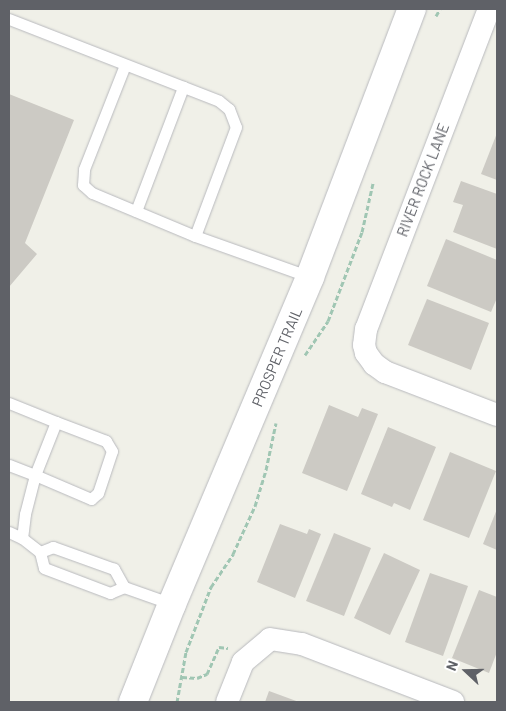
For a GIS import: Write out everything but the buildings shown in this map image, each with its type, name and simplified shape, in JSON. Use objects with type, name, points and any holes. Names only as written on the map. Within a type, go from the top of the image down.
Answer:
[{"type":"street","name":"RIVER ROCK LANE","points":[[489,9],[366,329],[364,345],[366,353],[374,364],[385,372],[497,415]]},
{"type":"street","name":"PROSPER TRAIL","points":[[134,702],[172,604],[424,13]]},
{"type":"street","points":[[228,702],[243,662],[262,646],[302,644],[453,702]]},
{"type":"lane","points":[[9,19],[219,101],[229,109],[236,126],[195,236]]},
{"type":"lane","points":[[125,65],[84,169],[83,185],[92,193],[195,236],[310,277]]},
{"type":"lane","points":[[136,211],[183,87]]},
{"type":"lane","points":[[9,403],[106,441],[112,451],[98,493],[91,500],[9,465]]},
{"type":"lane","points":[[22,538],[25,514],[35,475],[56,422]]},
{"type":"lane","points":[[9,532],[22,538],[40,552],[44,568],[110,594],[124,588],[172,604]]},
{"type":"lane","points":[[40,552],[53,546],[114,569],[124,588]]},
{"type":"path","points":[[424,13],[440,9]]},
{"type":"path","points":[[301,362],[328,321],[362,232],[374,178]]},
{"type":"path","points":[[178,702],[186,652],[211,587],[233,554],[254,506],[266,470],[278,417]]},
{"type":"path","points":[[182,677],[197,678],[207,674],[219,647],[262,646]]}]
